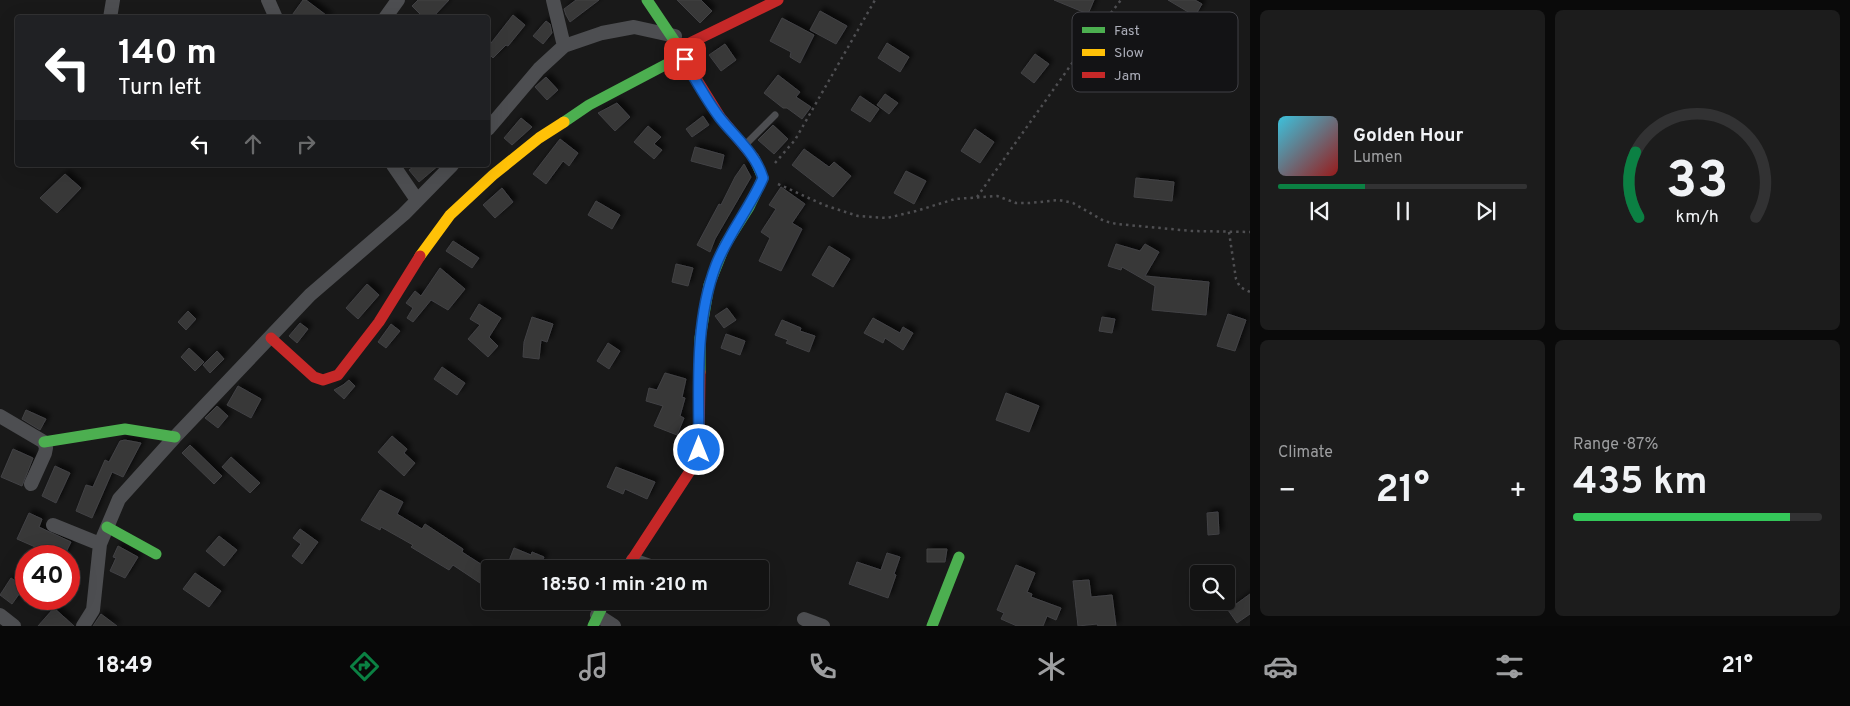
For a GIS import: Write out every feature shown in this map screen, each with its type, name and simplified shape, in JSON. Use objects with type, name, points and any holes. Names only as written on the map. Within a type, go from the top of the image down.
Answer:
[{"type":"street","points":[[110,15],[113,0]]},
{"type":"street","points":[[268,0],[275,15]]},
{"type":"street","points":[[387,15],[398,0]]},
{"type":"street","points":[[553,0],[564,46]]},
{"type":"street","points":[[632,560],[692,468],[699,450],[700,338],[708,285],[724,245],[749,207],[763,178],[758,163],[707,99],[686,64],[684,55],[647,0]]},
{"type":"street","points":[[271,338],[314,377],[322,380],[338,375],[379,322],[410,270],[450,215],[539,138],[589,105],[684,55],[690,43],[696,39],[778,0]]},
{"type":"street","points":[[490,127],[539,69],[564,46],[602,33],[634,28],[670,36],[696,39]]},
{"type":"street","points":[[394,167],[417,200]]},
{"type":"street","points":[[83,626],[92,610],[100,544],[119,499],[310,295],[417,200],[450,167]]},
{"type":"street","points":[[0,416],[44,442],[125,429],[175,437]]},
{"type":"street","points":[[31,484],[45,453],[44,442]]},
{"type":"street","points":[[54,525],[100,544]]},
{"type":"street","points":[[107,527],[156,554]]},
{"type":"street","points":[[932,626],[959,556]]},
{"type":"street","points":[[0,615],[14,626]]},
{"type":"street","points":[[804,619],[823,626]]},
{"type":"street","points":[[595,621],[614,626]]},
{"type":"lane","points":[[744,146],[775,114]]},
{"type":"path","points":[[875,0],[795,140],[763,178],[824,205],[858,216],[887,218],[955,199],[996,196],[1016,203],[1059,200],[1073,203],[1104,221],[1117,224],[1192,231],[1250,232]]},
{"type":"path","points":[[1112,12],[1121,0]]},
{"type":"path","points":[[977,197],[1072,63]]},
{"type":"path","points":[[1229,232],[1236,280],[1240,286],[1250,292]]},
{"type":"building","points":[[303,0],[306,0],[326,15],[292,15]]},
{"type":"building","points":[[418,0],[449,0],[435,15],[421,15],[412,6]]},
{"type":"building","points":[[576,0],[599,0],[570,22],[564,9]]},
{"type":"building","points":[[677,0],[701,0],[712,11],[700,23]]},
{"type":"building","points":[[1054,0],[1094,0],[1089,12],[1083,12]]},
{"type":"building","points":[[1168,0],[1195,0],[1202,4],[1197,12],[1188,12]]},
{"type":"building","points":[[820,11],[847,26],[836,44],[810,30]]},
{"type":"building","points":[[513,15],[525,25],[508,46],[506,45],[493,58],[490,55],[490,44]]},
{"type":"building","points":[[782,18],[814,35],[800,63],[790,57],[791,52],[770,41]]},
{"type":"building","points":[[546,21],[550,24],[552,33],[543,44],[533,36]]},
{"type":"building","points":[[887,43],[909,57],[900,72],[878,58]]},
{"type":"building","points":[[725,44],[736,60],[721,71],[709,55]]},
{"type":"building","points":[[1035,54],[1049,64],[1034,83],[1021,73]]},
{"type":"building","points":[[778,75],[800,92],[796,97],[811,107],[802,119],[787,108],[783,108],[764,93]]},
{"type":"building","points":[[546,77],[558,90],[547,100],[535,87]]},
{"type":"building","points":[[885,94],[898,103],[889,114],[877,105]]},
{"type":"building","points":[[860,96],[879,109],[870,122],[851,110]]},
{"type":"building","points":[[617,103],[630,117],[615,131],[598,113]]},
{"type":"building","points":[[703,116],[709,125],[692,137],[686,129]]},
{"type":"building","points":[[521,118],[532,127],[512,145],[504,138]]},
{"type":"building","points":[[773,125],[788,139],[774,154],[758,140]]},
{"type":"building","points":[[648,126],[661,137],[654,144],[662,150],[654,159],[634,142]]},
{"type":"building","points":[[975,129],[994,142],[980,163],[961,151]]},
{"type":"building","points":[[560,139],[578,153],[569,166],[563,161],[546,184],[533,174]]},
{"type":"building","points":[[695,147],[724,155],[721,169],[691,161]]},
{"type":"building","points":[[804,149],[829,167],[834,162],[851,176],[833,197],[792,165]]},
{"type":"building","points":[[744,164],[751,177],[715,239],[710,252],[697,245],[719,204],[721,205]]},
{"type":"building","points":[[413,167],[437,167],[419,182],[409,170]]},
{"type":"building","points":[[906,171],[926,181],[914,204],[894,193]]},
{"type":"building","points":[[65,174],[81,188],[57,213],[40,198]]},
{"type":"building","points":[[1136,178],[1174,182],[1172,201],[1134,197]]},
{"type":"building","points":[[781,187],[805,204],[792,223],[802,229],[781,271],[759,261],[770,238],[761,232],[776,209],[769,205]]},
{"type":"building","points":[[502,188],[513,202],[495,218],[483,205]]},
{"type":"building","points":[[596,201],[620,215],[612,229],[588,215]]},
{"type":"building","points":[[453,241],[479,258],[472,268],[446,251]]},
{"type":"building","points":[[1116,244],[1140,251],[1145,244],[1159,252],[1145,276],[1209,282],[1206,315],[1152,310],[1155,286],[1122,267],[1121,270],[1108,266]]},
{"type":"building","points":[[829,246],[850,259],[833,287],[812,275]]},
{"type":"building","points":[[676,264],[693,268],[688,286],[672,282]]},
{"type":"building","points":[[440,268],[465,289],[448,310],[431,300],[413,322],[407,318],[413,308],[406,303],[415,291],[421,296]]},
{"type":"building","points":[[367,284],[379,295],[358,319],[346,308]]},
{"type":"building","points":[[479,304],[501,318],[489,337],[498,346],[488,357],[468,339],[480,325],[470,319]]},
{"type":"building","points":[[727,308],[736,320],[724,328],[715,316]]},
{"type":"building","points":[[188,311],[196,319],[186,330],[178,322]]},
{"type":"building","points":[[1228,314],[1246,320],[1235,351],[1217,346]]},
{"type":"building","points":[[532,317],[553,324],[547,342],[541,340],[539,359],[523,357],[524,342]]},
{"type":"building","points":[[1102,317],[1115,319],[1112,333],[1099,331]]},
{"type":"building","points":[[873,318],[900,333],[903,327],[913,333],[903,350],[885,338],[883,343],[864,333]]},
{"type":"building","points":[[782,320],[801,328],[800,331],[815,336],[809,352],[786,343],[788,340],[775,335]]},
{"type":"building","points":[[300,323],[308,329],[297,343],[289,336]]},
{"type":"building","points":[[391,324],[400,331],[386,348],[378,342]]},
{"type":"building","points":[[726,334],[745,341],[740,355],[721,348]]},
{"type":"building","points":[[608,343],[620,351],[609,369],[597,361]]},
{"type":"building","points":[[189,348],[204,362],[195,371],[181,357]]},
{"type":"building","points":[[217,351],[224,359],[210,373],[203,365]]},
{"type":"building","points":[[442,367],[465,383],[457,395],[434,379]]},
{"type":"building","points":[[665,373],[686,379],[682,397],[685,398],[680,416],[684,418],[677,435],[654,426],[663,406],[646,401],[649,388],[657,390]]},
{"type":"building","points":[[349,380],[355,386],[344,399],[334,390]]},
{"type":"building","points":[[238,386],[261,399],[251,418],[227,405]]},
{"type":"building","points":[[1006,393],[1039,406],[1029,432],[996,420]]},
{"type":"building","points":[[217,406],[228,416],[218,428],[205,418]]},
{"type":"building","points":[[26,410],[46,419],[40,430],[22,419]]},
{"type":"building","points":[[392,436],[407,449],[404,453],[415,463],[404,476],[378,452]]},
{"type":"building","points":[[120,441],[141,443],[123,477],[112,472],[92,518],[76,511],[86,485],[93,487],[105,460],[109,462]]},
{"type":"building","points":[[190,445],[222,476],[214,484],[182,453]]},
{"type":"building","points":[[13,449],[33,458],[22,486],[1,477]]},
{"type":"building","points":[[231,457],[260,483],[250,493],[222,467]]},
{"type":"building","points":[[55,466],[70,473],[56,503],[42,496]]},
{"type":"building","points":[[616,467],[655,482],[647,499],[625,489],[623,494],[607,487]]},
{"type":"building","points":[[380,490],[403,502],[397,514],[422,529],[425,524],[463,549],[462,552],[481,564],[481,584],[453,565],[449,570],[411,547],[413,545],[381,527],[380,530],[361,520]]},
{"type":"building","points":[[1218,512],[1219,534],[1208,535],[1207,513]]},
{"type":"building","points":[[29,513],[42,519],[39,527],[71,542],[70,545],[31,545],[17,539]]},
{"type":"building","points":[[300,529],[318,542],[302,564],[292,556],[301,544],[293,538]]},
{"type":"building","points":[[219,536],[237,550],[224,566],[206,551]]},
{"type":"building","points":[[118,546],[138,557],[125,578],[110,571],[116,558],[113,557]]},
{"type":"building","points":[[514,548],[531,555],[532,552],[544,557],[542,560],[509,560]]},
{"type":"building","points":[[927,549],[947,549],[945,562],[927,562]]},
{"type":"building","points":[[887,553],[900,557],[888,598],[849,584],[857,562],[881,570]]},
{"type":"building","points":[[1016,565],[1035,573],[1027,592],[1032,594],[1031,597],[1061,608],[1056,620],[1047,616],[1043,626],[1017,626],[1001,619],[1004,613],[997,610]]},
{"type":"building","points":[[195,573],[221,591],[209,607],[183,589]]},
{"type":"building","points":[[11,578],[15,581],[15,600],[12,604],[0,595]]},
{"type":"building","points":[[1089,580],[1091,597],[1112,595],[1116,626],[1098,626],[1097,624],[1078,626],[1073,581]]},
{"type":"building","points":[[1250,594],[1250,614],[1237,623],[1228,610],[1235,610],[1235,605]]},
{"type":"building","points":[[52,610],[56,610],[74,626],[38,626]]},
{"type":"building","points":[[101,614],[117,626],[93,626]]},
{"type":"traffic: fast","points":[[564,122],[589,105],[684,55],[647,0]]},
{"type":"traffic: fast","points":[[700,372],[700,338],[709,285],[725,245],[749,207],[763,178],[754,158]]},
{"type":"traffic: fast","points":[[44,442],[125,429],[175,437]]},
{"type":"traffic: fast","points":[[107,527],[156,554]]},
{"type":"traffic: fast","points":[[932,626],[959,557]]},
{"type":"traffic: fast","points":[[593,626],[601,610]]},
{"type":"traffic: slow","points":[[420,256],[450,215],[493,175],[539,138],[564,122]]},
{"type":"traffic: jam","points":[[754,158],[720,117],[687,64],[684,55],[690,43],[778,0]]},
{"type":"traffic: jam","points":[[271,338],[314,377],[323,380],[338,375],[379,322],[420,256]]},
{"type":"traffic: jam","points":[[632,560],[692,468],[699,450],[700,372]]},
{"type":"route","points":[[685,59],[686,64],[707,99],[755,159],[763,178],[749,207],[724,245],[708,285],[700,338],[699,450]]}]
